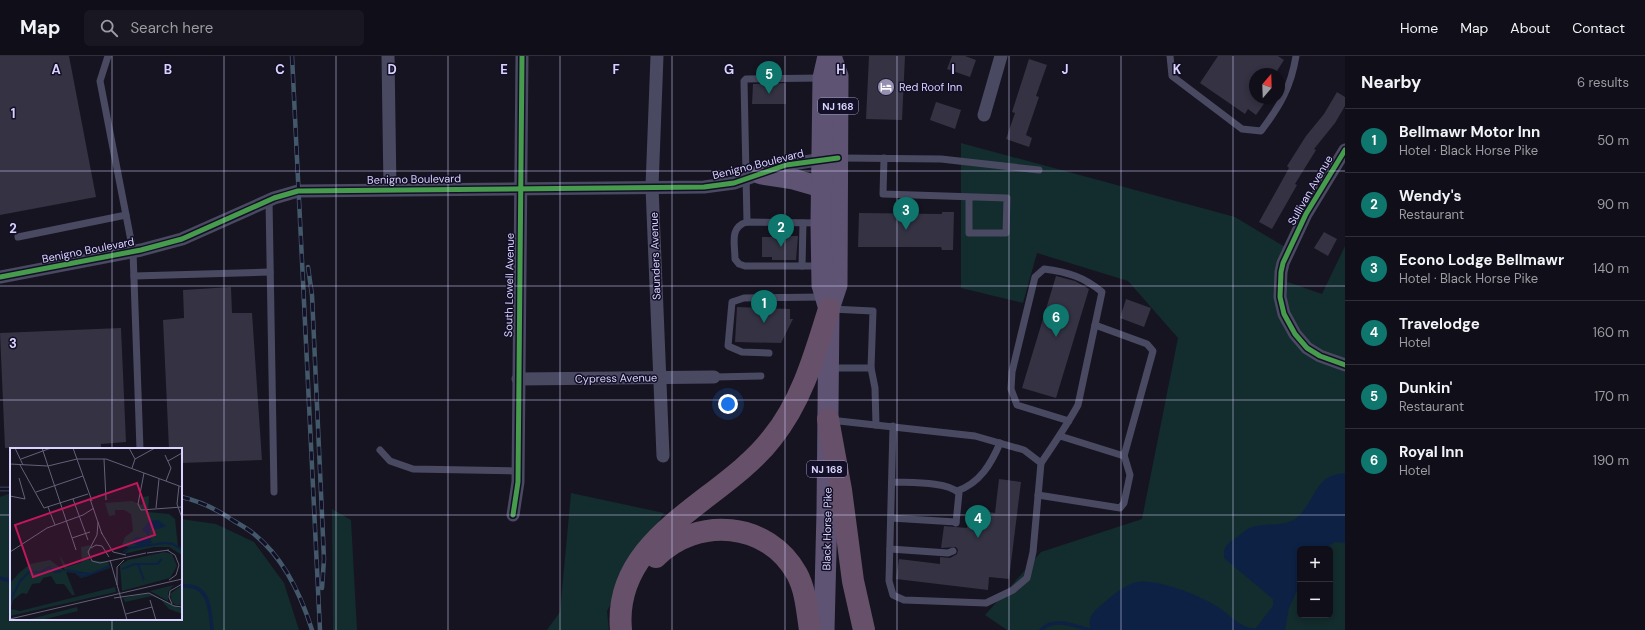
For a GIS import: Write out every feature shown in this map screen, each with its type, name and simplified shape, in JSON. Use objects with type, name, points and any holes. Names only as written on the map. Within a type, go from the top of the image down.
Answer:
[{"type":"highway","points":[[621,630],[621,611],[624,592],[630,574],[646,550],[662,534],[740,471],[772,438],[789,413],[811,366],[827,303]]},
{"type":"highway","points":[[828,419],[841,490],[853,581],[864,630]]},
{"type":"highway","points":[[633,630],[632,615],[636,592],[639,582],[653,560],[663,550],[686,536],[713,530],[740,532],[752,535],[775,549],[786,560],[796,573],[802,585],[806,600],[810,630]]},
{"type":"main road","name":"Black Horse Pike","points":[[827,303],[837,285],[830,158],[823,78],[828,56]]},
{"type":"main road","name":"Black Horse Pike","points":[[824,630],[829,368],[827,303],[822,285],[812,266],[812,223],[830,158],[838,76],[832,56]]},
{"type":"main road","points":[[754,177],[793,179],[821,187]]},
{"type":"street","points":[[388,56],[390,189]]},
{"type":"street","name":"South Lowell Avenue","points":[[513,515],[518,482],[522,56]]},
{"type":"street","name":"Saunders Avenue","points":[[657,56],[652,187],[663,456]]},
{"type":"street","points":[[984,115],[1001,56]]},
{"type":"street","name":"Sullivan Avenue","points":[[1345,150],[1306,214],[1283,263],[1281,272],[1280,297],[1284,314],[1295,334],[1307,348],[1320,356],[1345,365]]},
{"type":"street","name":"Benigno Boulevard","points":[[0,277],[133,251],[182,239],[269,200],[298,191],[704,187],[720,186],[754,177],[786,165],[830,158]]},
{"type":"street","name":"Cypress Avenue","points":[[518,379],[714,377]]},
{"type":"lane","points":[[108,56],[100,81],[133,251],[140,448]]},
{"type":"lane","points":[[1170,56],[1172,76],[1242,129],[1261,131],[1275,112],[1289,86],[1296,56]]},
{"type":"lane","points":[[747,222],[754,177],[744,81],[746,79],[823,78]]},
{"type":"lane","points":[[830,158],[941,159],[1039,170]]},
{"type":"lane","points":[[884,158],[883,194],[969,198],[1007,198],[1006,233],[969,233],[969,198]]},
{"type":"lane","points":[[269,200],[274,492]]},
{"type":"lane","points":[[18,237],[126,215]]},
{"type":"lane","points":[[812,223],[747,222],[739,224],[735,229],[735,260],[738,264],[745,266],[812,266]]},
{"type":"lane","points":[[893,426],[889,581],[893,595],[904,600],[986,603],[1013,590],[1027,578],[1033,552],[1041,463],[1060,436],[1069,421],[1078,405],[1102,292],[1090,282],[1074,275],[1044,269],[1035,277],[1012,372],[1010,390],[1017,405],[1069,421]]},
{"type":"lane","points":[[134,276],[270,272]]},
{"type":"lane","points":[[769,353],[742,352],[728,346],[732,302],[744,298],[827,303],[873,311],[871,368],[875,388],[876,425]]},
{"type":"lane","points":[[1038,495],[1120,508],[1124,503],[1130,475],[1124,455],[1153,351],[1147,344],[1095,325]]},
{"type":"lane","points":[[829,368],[871,368]]},
{"type":"lane","points":[[714,377],[761,376]]},
{"type":"lane","points":[[828,419],[975,436],[1024,450],[1041,463]]},
{"type":"lane","points":[[1060,436],[1124,455]]},
{"type":"lane","points":[[957,491],[965,488],[980,478],[993,460],[1000,443]]},
{"type":"lane","points":[[380,450],[390,461],[413,469],[518,471]]},
{"type":"lane","points":[[891,518],[956,522],[959,493],[947,486],[892,482]]},
{"type":"lane","points":[[890,549],[948,554],[953,551]]},
{"type":"green space","points":[[961,143],[1235,217],[1290,250],[1279,279],[1322,294],[1345,246],[1345,630],[1007,630],[985,615],[1041,552],[1142,519],[1178,338],[1128,281],[1037,253],[1023,303],[961,288]]},
{"type":"green space","points":[[10,493],[10,620],[182,620],[182,519],[216,524],[254,542],[284,583],[299,630],[0,630],[0,497]]},
{"type":"green space","points":[[571,493],[664,513],[607,611],[609,630],[547,630],[560,612]]},
{"type":"green space","points":[[332,509],[351,520],[357,630],[333,630]]},
{"type":"water","points":[[1345,473],[1345,543],[1335,542],[1329,546],[1297,546],[1297,591],[1289,608],[1285,630],[1092,630],[1090,627],[1092,614],[1096,609],[1127,586],[1145,581],[1167,585],[1190,593],[1218,607],[1246,627],[1256,628],[1273,606],[1273,599],[1224,558],[1225,548],[1231,541],[1250,528],[1285,523],[1295,519],[1304,510],[1319,486],[1327,478]]},
{"type":"building","points":[[0,56],[69,56],[96,197],[0,215]]},
{"type":"building","name":"Red Roof Inn","points":[[869,56],[905,56],[902,120],[866,119]]},
{"type":"building","points":[[952,56],[965,56],[976,60],[970,77],[947,69]]},
{"type":"building","points":[[1218,56],[1278,56],[1284,60],[1279,68],[1249,68],[1249,104],[1264,104],[1256,115],[1248,109],[1245,114],[1200,83]]},
{"type":"building","points":[[1029,59],[1047,65],[1036,96],[1039,97],[1026,135],[1032,138],[1029,147],[1006,139],[1015,113],[1012,112]]},
{"type":"building","points":[[786,83],[786,104],[752,104],[753,84]]},
{"type":"building","points":[[1337,92],[1345,97],[1345,106],[1335,123],[1314,149],[1316,150],[1295,184],[1297,185],[1272,229],[1259,222],[1289,168],[1287,166],[1306,136],[1324,114]]},
{"type":"building","points":[[936,102],[961,110],[955,129],[930,120]]},
{"type":"building","points":[[942,212],[954,212],[953,250],[942,250],[941,247],[858,247],[859,213],[942,214]]},
{"type":"building","points":[[775,232],[789,233],[789,236],[798,236],[796,260],[772,260],[772,257],[762,257],[762,237],[775,237]]},
{"type":"building","points":[[1324,232],[1337,239],[1328,256],[1314,248]]},
{"type":"building","points":[[1056,276],[1075,281],[1089,289],[1056,398],[1022,388]]},
{"type":"building","points":[[231,287],[232,313],[252,313],[262,460],[182,463],[182,448],[169,448],[163,320],[184,318],[183,290]]},
{"type":"building","points":[[1126,299],[1151,308],[1144,327],[1120,318]]},
{"type":"building","points":[[737,307],[790,309],[790,319],[793,319],[781,343],[735,342]]},
{"type":"building","points":[[121,328],[126,442],[101,444],[101,448],[5,448],[0,333]]},
{"type":"building","points":[[999,479],[1021,482],[1009,579],[989,577],[988,590],[896,579],[899,559],[940,564],[940,557],[950,558],[957,554],[958,550],[956,547],[941,548],[944,526],[967,528],[969,509],[995,513]]},
{"type":"waterway","points":[[0,578],[10,581]]},
{"type":"waterway","points":[[182,586],[191,586],[203,593],[209,606],[212,630]]},
{"type":"waterway","points":[[1041,630],[1052,624],[1059,623],[1091,630]]},
{"type":"railway","points":[[292,56],[320,630]]},
{"type":"railway","points":[[308,267],[312,295],[324,559],[322,588]]},
{"type":"railway","points":[[0,489],[10,489]]},
{"type":"railway","points":[[182,497],[202,503],[222,513],[249,530],[265,544],[283,566],[290,578],[303,604],[312,630]]},
{"type":"cycle path","points":[[513,515],[518,482],[522,56]]},
{"type":"cycle path","points":[[1345,150],[1306,214],[1283,263],[1281,272],[1280,297],[1284,314],[1295,334],[1307,348],[1320,356],[1345,365]]},
{"type":"cycle path","points":[[0,277],[141,250],[182,239],[274,198],[298,191],[704,187],[734,183],[786,165],[838,158]]},
{"type":"place","name":"Red Roof Inn","points":[[886,87]]},
{"type":"place","name":"Dunkin'","points":[[769,94]]},
{"type":"place","name":"Econo Lodge Bellmawr","points":[[906,230]]},
{"type":"place","name":"Wendy's","points":[[781,247]]},
{"type":"place","name":"Bellmawr Motor Inn","points":[[764,323]]},
{"type":"place","name":"Royal Inn","points":[[1056,337]]},
{"type":"place","name":"Travelodge","points":[[978,538]]}]
